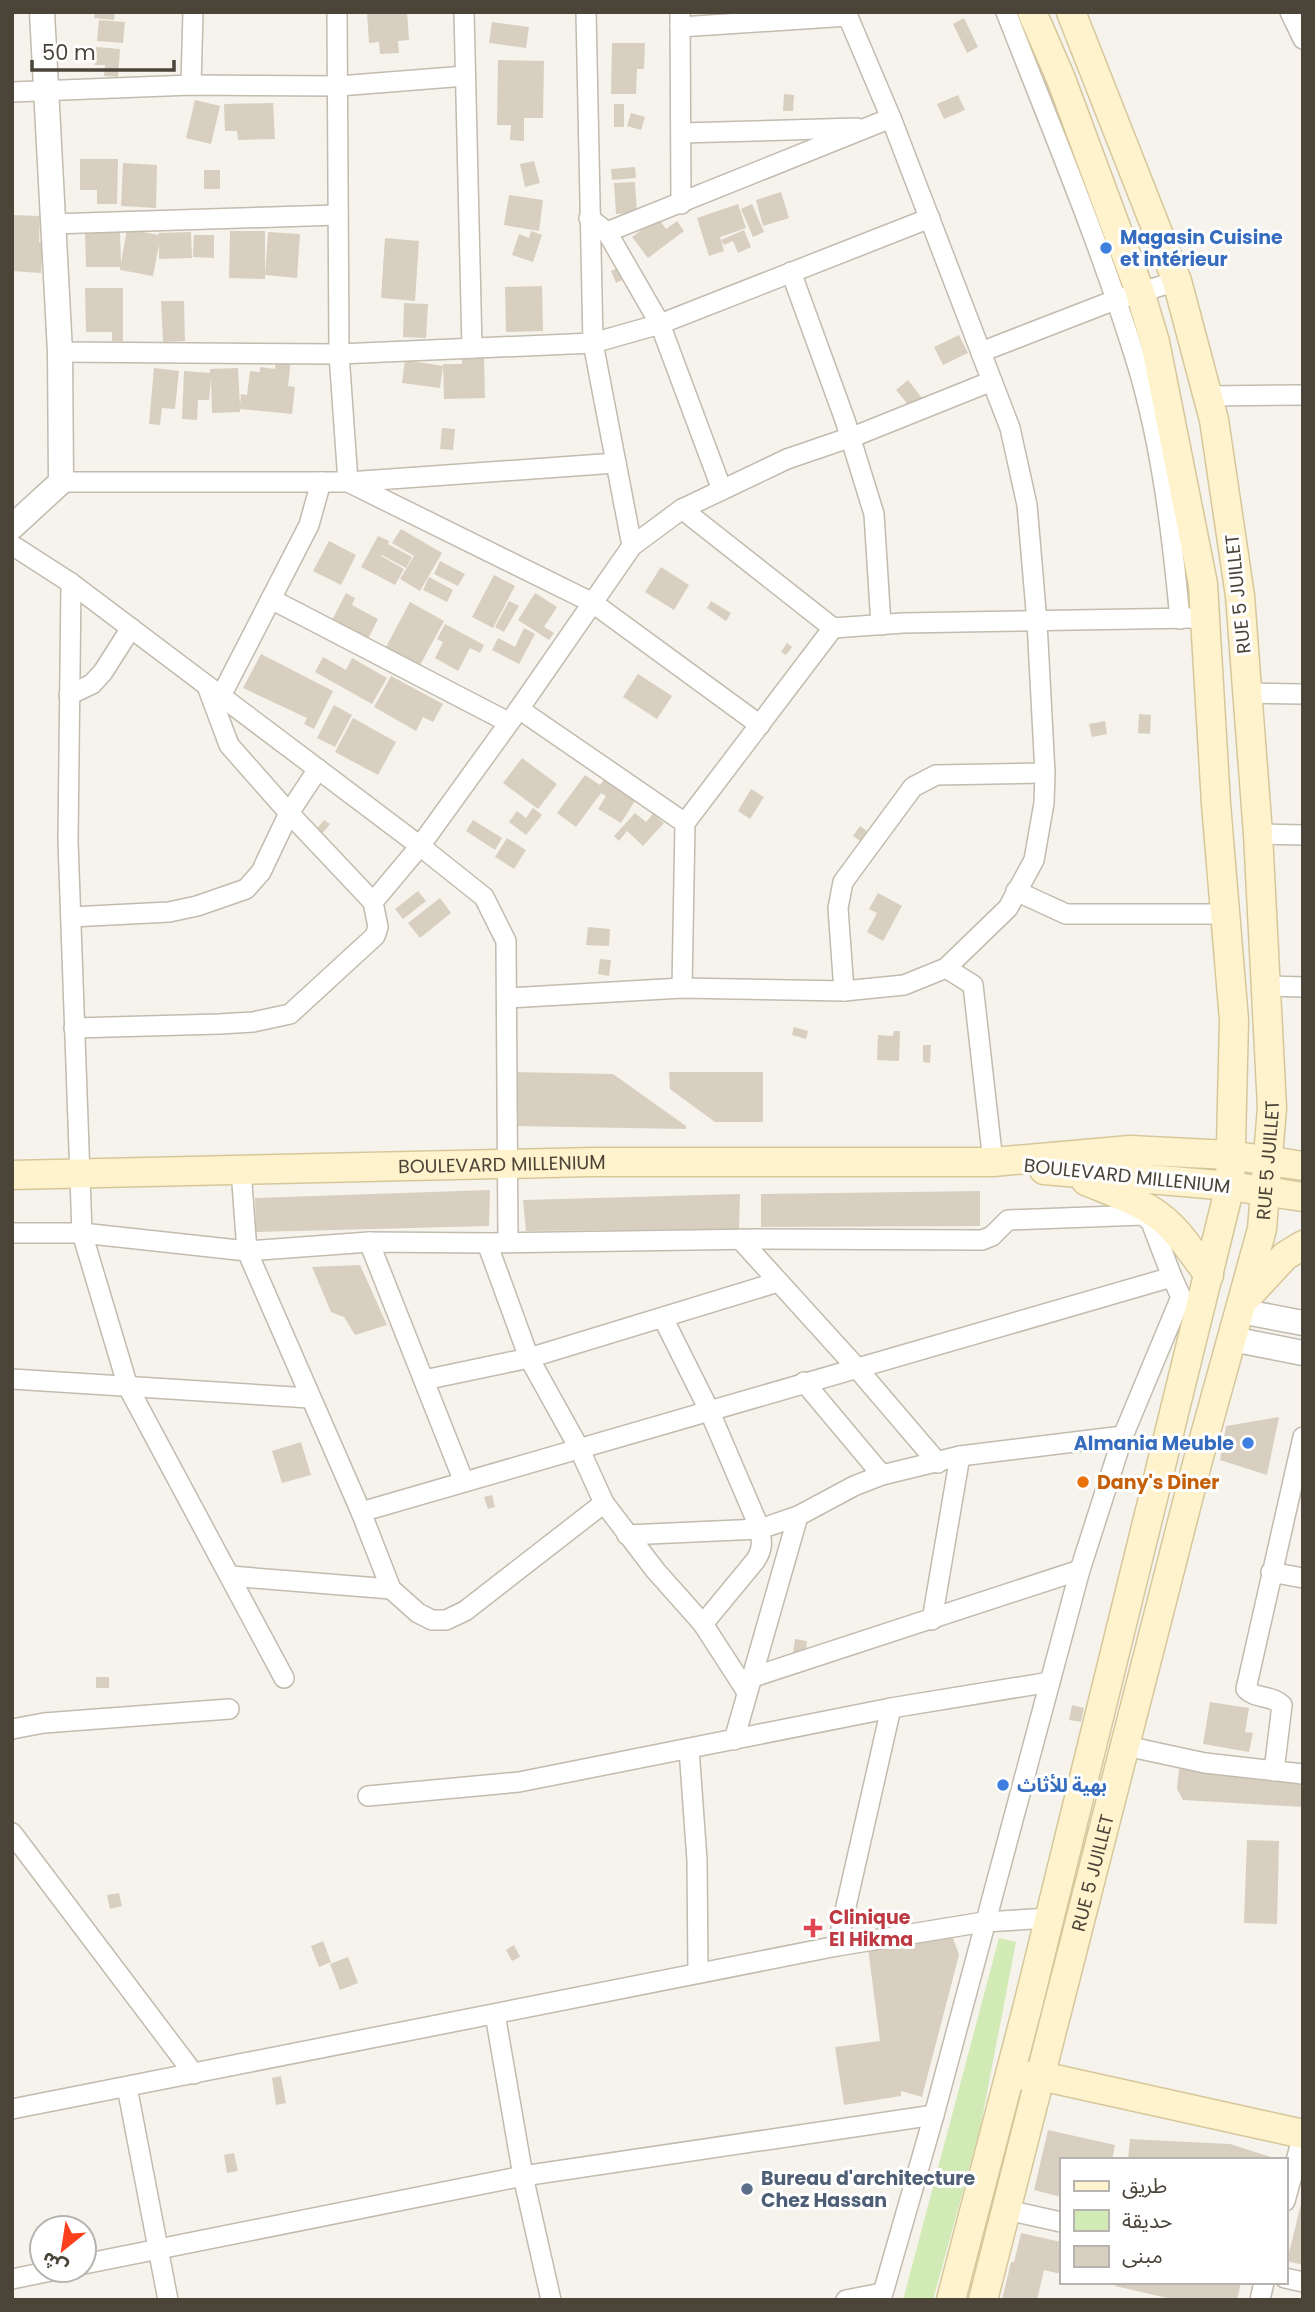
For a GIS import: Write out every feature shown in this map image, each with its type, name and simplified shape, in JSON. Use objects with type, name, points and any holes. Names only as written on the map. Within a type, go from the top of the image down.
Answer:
[{"type":"main road","name":"RUE 5 JUILLET","points":[[951,2300],[1049,1918],[1197,1290],[1230,1186],[1234,1020],[1216,804],[1193,618],[1203,584],[1154,342],[1127,296],[1061,79],[1032,12]]},
{"type":"main road","name":"RUE 5 JUILLET","points":[[983,2300],[1197,1464],[1262,1229],[1272,1108],[1258,834],[1240,596],[1214,420],[1177,281],[1071,12]]},
{"type":"main road","name":"BOULEVARD MILLENIUM","points":[[12,1175],[506,1164],[993,1162],[1130,1150],[1230,1155],[1303,1166]]},
{"type":"main road","name":"BOULEVARD MILLENIUM","points":[[993,1162],[1068,1173],[1230,1186],[1303,1197]]},
{"type":"main road","points":[[1068,1173],[1130,1200],[1163,1219],[1181,1238],[1197,1290]]},
{"type":"main road","points":[[1242,1306],[1285,1256],[1303,1245]]},
{"type":"main road","points":[[1010,2076],[1041,2076],[1303,2135]]},
{"type":"street","points":[[43,12],[60,352],[61,482]]},
{"type":"street","points":[[191,85],[193,12]]},
{"type":"street","points":[[337,12],[339,354],[348,482]]},
{"type":"street","points":[[464,12],[472,348]]},
{"type":"street","points":[[586,12],[593,343],[632,545]]},
{"type":"street","points":[[1006,12],[1072,179],[1127,296]]},
{"type":"street","points":[[1290,12],[1303,39]]},
{"type":"street","points":[[508,998],[682,989],[844,991],[904,985],[946,968],[1008,908],[1034,860],[1044,803],[1045,773],[1037,622],[1027,505],[1010,429],[891,118],[847,14],[680,20],[681,204]]},
{"type":"street","points":[[12,92],[191,85],[338,86],[465,76]]},
{"type":"street","points":[[607,232],[891,118]]},
{"type":"street","points":[[681,133],[868,128]]},
{"type":"street","points":[[52,224],[337,215]]},
{"type":"street","points":[[589,218],[607,232],[660,324],[722,490]]},
{"type":"street","points":[[60,352],[339,354],[593,343],[660,324],[930,218]]},
{"type":"street","points":[[791,272],[874,514],[881,625]]},
{"type":"street","points":[[981,352],[1127,296],[1177,281]]},
{"type":"street","points":[[373,902],[420,846],[632,545],[682,509],[787,459],[850,438],[992,381]]},
{"type":"street","points":[[1208,396],[1303,395]]},
{"type":"street","points":[[12,527],[61,482],[348,482],[616,463]]},
{"type":"street","points":[[74,1028],[253,1022],[290,1014],[375,936],[377,927],[373,902],[229,745],[214,691],[271,599],[309,525],[321,482]]},
{"type":"street","points":[[348,482],[593,603],[760,724]]},
{"type":"street","points":[[682,509],[833,628],[1193,618]]},
{"type":"street","points":[[12,545],[71,583],[484,897],[506,941],[508,1242]]},
{"type":"street","points":[[71,583],[68,841],[82,1233],[128,1387],[284,1678]]},
{"type":"street","points":[[271,599],[513,715],[685,823]]},
{"type":"street","points":[[69,695],[92,684],[103,672],[131,628]]},
{"type":"street","points":[[682,989],[685,823],[833,628]]},
{"type":"street","points":[[1247,692],[1303,694]]},
{"type":"street","points":[[71,917],[169,912],[197,906],[246,889],[261,872],[289,813],[318,769]]},
{"type":"street","points":[[844,991],[838,908],[843,882],[914,788],[936,775],[1045,773]]},
{"type":"street","points":[[1258,834],[1303,835]]},
{"type":"street","points":[[1016,891],[1066,914],[1225,914]]},
{"type":"street","points":[[946,968],[973,985],[993,1162]]},
{"type":"street","points":[[1266,986],[1303,987]]},
{"type":"street","points":[[241,1170],[247,1251],[361,1513],[391,1589],[432,1620],[446,1620],[465,1611],[604,1503]]},
{"type":"street","points":[[12,1233],[82,1233],[247,1251],[369,1242],[982,1240],[992,1236],[1008,1220],[1143,1215],[1151,1222],[1172,1277],[1197,1290],[1123,1436],[1080,1570],[934,2115],[882,2296],[846,2300]]},
{"type":"street","points":[[740,1239],[856,1367],[938,1463]]},
{"type":"street","points":[[369,1242],[464,1482]]},
{"type":"street","points":[[487,1243],[529,1358],[579,1448],[604,1503],[750,1685]]},
{"type":"street","points":[[361,1513],[1172,1277]]},
{"type":"street","points":[[424,1380],[529,1358],[778,1282]]},
{"type":"street","points":[[1242,1306],[1303,1323]]},
{"type":"street","points":[[663,1318],[709,1410],[760,1529],[761,1551],[703,1625]]},
{"type":"street","points":[[1232,1339],[1303,1353]]},
{"type":"street","points":[[12,1379],[310,1398]]},
{"type":"street","points":[[804,1382],[882,1475]]},
{"type":"street","points":[[628,1535],[760,1529],[797,1516],[854,1486],[882,1475],[960,1456],[1123,1436]]},
{"type":"street","points":[[1274,1771],[1282,1705],[1276,1700],[1251,1694],[1246,1689],[1302,1445]]},
{"type":"street","points":[[932,1620],[960,1456]]},
{"type":"street","points":[[734,1740],[797,1516]]},
{"type":"street","points":[[750,1685],[1080,1570]]},
{"type":"street","points":[[1271,1572],[1303,1578]]},
{"type":"street","points":[[230,1576],[391,1589]]},
{"type":"street","points":[[368,1796],[519,1782],[891,1708],[1050,1682]]},
{"type":"street","points":[[837,1945],[891,1708]]},
{"type":"street","points":[[12,1729],[44,1723],[229,1709]]},
{"type":"street","points":[[1126,1746],[1205,1763],[1303,1774]]},
{"type":"street","points":[[689,1749],[697,1860],[698,1973]]},
{"type":"street","points":[[12,1833],[194,2074]]},
{"type":"street","points":[[12,1863],[33,1860]]},
{"type":"street","points":[[12,2109],[837,1945],[984,1922],[1049,1918]]},
{"type":"street","points":[[495,2014],[523,2176],[551,2300]]},
{"type":"street","points":[[127,2087],[168,2300]]},
{"type":"street","points":[[98,2261],[523,2176],[934,2115]]},
{"type":"street","points":[[1287,2194],[1303,2135]]},
{"type":"street","points":[[1007,2210],[1060,2222]]},
{"type":"green space","points":[[999,1938],[1016,1942],[980,2129],[933,2300],[903,2300]]},
{"type":"building","points":[[95,12],[115,12],[114,20],[94,18]]},
{"type":"building","points":[[367,12],[407,12],[409,40],[398,41],[399,53],[380,54],[379,42],[369,43]]},
{"type":"building","points":[[964,18],[978,47],[967,53],[953,24]]},
{"type":"building","points":[[99,20],[125,22],[123,43],[97,41]]},
{"type":"building","points":[[492,22],[529,27],[526,48],[489,43]]},
{"type":"building","points":[[612,43],[645,43],[644,69],[637,69],[636,94],[611,94]]},
{"type":"building","points":[[96,47],[120,49],[118,77],[104,76],[105,65],[95,65]]},
{"type":"building","points":[[498,60],[544,61],[543,118],[524,118],[524,141],[510,140],[511,125],[497,125]]},
{"type":"building","points":[[784,94],[794,95],[793,111],[783,111]]},
{"type":"building","points":[[958,95],[965,110],[944,119],[937,104]]},
{"type":"building","points":[[195,100],[220,106],[211,144],[186,138]]},
{"type":"building","points":[[273,103],[275,139],[238,140],[237,131],[225,131],[224,104]]},
{"type":"building","points":[[614,104],[624,104],[624,127],[614,127]]},
{"type":"building","points":[[631,113],[645,117],[641,130],[627,126]]},
{"type":"building","points":[[80,159],[118,159],[117,204],[97,204],[97,190],[80,190]]},
{"type":"building","points":[[534,161],[540,183],[525,187],[520,164]]},
{"type":"building","points":[[123,163],[157,165],[156,208],[121,206]]},
{"type":"building","points":[[635,167],[636,178],[612,180],[611,169]]},
{"type":"building","points":[[204,170],[220,170],[220,189],[204,189]]},
{"type":"building","points":[[635,182],[637,213],[616,214],[614,183]]},
{"type":"building","points":[[781,192],[789,218],[763,226],[756,200]]},
{"type":"building","points":[[509,195],[543,200],[539,231],[504,225]]},
{"type":"building","points":[[738,204],[746,228],[720,237],[724,251],[709,256],[697,218]]},
{"type":"building","points":[[752,204],[764,232],[753,237],[741,209]]},
{"type":"building","points":[[12,215],[40,216],[39,242],[43,242],[41,273],[12,271]]},
{"type":"building","points":[[658,218],[666,229],[677,221],[684,231],[648,258],[632,237]]},
{"type":"building","points":[[127,229],[159,235],[158,233],[191,232],[192,258],[159,259],[159,245],[153,276],[120,270],[120,267],[86,267],[85,233],[120,232],[121,263]]},
{"type":"building","points":[[744,230],[751,247],[738,253],[733,241],[724,245],[721,240]]},
{"type":"building","points":[[230,231],[265,231],[265,279],[229,278]]},
{"type":"building","points":[[531,231],[542,235],[533,262],[512,255],[519,234],[529,238]]},
{"type":"building","points":[[268,232],[300,234],[297,278],[265,275]]},
{"type":"building","points":[[194,235],[214,235],[214,258],[193,257]]},
{"type":"building","points":[[385,238],[419,241],[415,301],[381,298]]},
{"type":"building","points":[[624,265],[629,277],[616,283],[611,271]]},
{"type":"building","points":[[542,286],[543,331],[506,332],[505,287]]},
{"type":"building","points":[[85,288],[123,288],[123,341],[112,341],[112,332],[86,332]]},
{"type":"building","points":[[161,301],[184,301],[185,341],[163,342]]},
{"type":"building","points":[[404,303],[428,304],[426,338],[403,337]]},
{"type":"building","points":[[959,335],[968,353],[943,365],[934,347]]},
{"type":"building","points":[[462,355],[484,355],[485,398],[444,399],[443,364],[462,364]]},
{"type":"building","points":[[276,359],[291,360],[288,386],[295,387],[292,414],[240,409],[240,412],[212,413],[211,379],[209,400],[198,400],[197,420],[182,419],[184,371],[210,373],[210,369],[238,368],[240,405],[241,394],[247,395],[250,371],[260,372],[260,367],[275,369]]},
{"type":"building","points":[[405,360],[443,366],[440,388],[402,383]]},
{"type":"building","points":[[154,368],[179,371],[175,409],[162,408],[160,425],[149,424]]},
{"type":"building","points":[[908,380],[922,398],[910,407],[896,390]]},
{"type":"building","points":[[442,428],[455,429],[453,450],[440,449]]},
{"type":"building","points":[[401,529],[442,553],[420,591],[400,579],[414,556],[392,543]]},
{"type":"building","points":[[378,536],[412,557],[406,568],[381,556],[404,569],[395,585],[361,567]]},
{"type":"building","points":[[329,541],[356,555],[341,585],[313,571]]},
{"type":"building","points":[[440,561],[465,574],[458,586],[434,574]]},
{"type":"building","points":[[661,567],[689,585],[674,610],[645,592]]},
{"type":"building","points":[[494,575],[515,586],[493,628],[472,617]]},
{"type":"building","points":[[429,577],[453,590],[447,602],[423,590]]},
{"type":"building","points":[[346,593],[355,598],[352,605],[378,619],[367,641],[331,622]]},
{"type":"building","points":[[535,593],[557,607],[544,627],[554,633],[549,640],[518,620]]},
{"type":"building","points":[[509,601],[519,606],[504,632],[495,627]]},
{"type":"building","points":[[711,601],[731,613],[726,621],[707,608]]},
{"type":"building","points":[[410,602],[444,621],[420,665],[386,647]]},
{"type":"building","points":[[445,624],[484,645],[480,653],[470,648],[458,671],[435,658],[443,642],[437,639]]},
{"type":"building","points":[[524,628],[535,634],[519,664],[492,650],[498,638],[515,647]]},
{"type":"building","points":[[787,643],[792,647],[786,655],[781,652]]},
{"type":"building","points":[[261,654],[333,691],[314,729],[304,724],[307,718],[243,688]]},
{"type":"building","points":[[323,657],[346,670],[352,658],[387,678],[372,704],[315,672]]},
{"type":"building","points":[[638,674],[672,696],[657,719],[623,697]]},
{"type":"building","points":[[391,676],[443,704],[433,722],[423,717],[416,731],[374,707]]},
{"type":"building","points":[[334,705],[352,715],[335,747],[317,738]]},
{"type":"building","points":[[1139,714],[1151,715],[1150,734],[1138,733]]},
{"type":"building","points":[[353,718],[396,742],[378,775],[335,752]]},
{"type":"building","points":[[1105,721],[1107,734],[1092,737],[1089,724]]},
{"type":"building","points":[[522,758],[557,784],[538,809],[503,783]]},
{"type":"building","points":[[585,775],[600,785],[605,778],[636,799],[621,823],[598,809],[606,796],[601,793],[576,827],[557,813]]},
{"type":"building","points":[[751,789],[764,797],[750,819],[738,811]]},
{"type":"building","points":[[533,808],[542,815],[526,835],[509,822],[517,811],[526,818]]},
{"type":"building","points":[[635,813],[646,822],[653,814],[664,823],[643,846],[627,831],[619,841],[614,836]]},
{"type":"building","points":[[324,820],[330,824],[321,835],[315,831]]},
{"type":"building","points":[[473,820],[502,838],[495,850],[466,831]]},
{"type":"building","points":[[860,826],[867,831],[860,841],[853,836]]},
{"type":"building","points":[[507,838],[526,850],[514,869],[495,857]]},
{"type":"building","points":[[418,891],[426,901],[403,919],[395,909]]},
{"type":"building","points":[[878,893],[902,906],[883,941],[867,932],[877,913],[869,909]]},
{"type":"building","points":[[440,898],[451,913],[420,938],[408,923]]},
{"type":"building","points":[[588,927],[610,929],[609,946],[586,945]]},
{"type":"building","points":[[600,959],[611,960],[609,976],[598,974]]},
{"type":"building","points":[[794,1027],[808,1031],[806,1039],[792,1035]]},
{"type":"building","points":[[894,1031],[900,1031],[899,1061],[877,1060],[878,1035],[893,1036]]},
{"type":"building","points":[[923,1045],[931,1045],[930,1063],[923,1062]]},
{"type":"building","points":[[513,1072],[613,1074],[686,1126],[686,1129],[512,1126]]},
{"type":"building","points":[[669,1072],[763,1072],[763,1122],[715,1122],[670,1089]]},
{"type":"building","points":[[490,1190],[489,1226],[256,1232],[255,1198]]},
{"type":"building","points":[[980,1191],[980,1226],[761,1227],[761,1194]]},
{"type":"building","points":[[740,1194],[739,1229],[526,1231],[523,1200]]},
{"type":"building","points":[[360,1265],[387,1325],[355,1335],[344,1317],[331,1312],[312,1267]]},
{"type":"building","name":"Almania Meuble","points":[[1279,1417],[1267,1475],[1220,1460],[1226,1426]]},
{"type":"building","points":[[301,1442],[311,1475],[282,1483],[272,1451]]},
{"type":"building","points":[[492,1495],[495,1507],[488,1509],[484,1497]]},
{"type":"building","points":[[795,1639],[807,1641],[805,1662],[792,1661]]},
{"type":"building","points":[[96,1677],[109,1677],[109,1688],[96,1688]]},
{"type":"building","points":[[1210,1702],[1249,1708],[1245,1732],[1253,1733],[1249,1752],[1203,1744]]},
{"type":"building","points":[[1072,1705],[1084,1708],[1081,1722],[1069,1720]]},
{"type":"building","points":[[1179,1769],[1303,1776],[1303,1807],[1183,1800],[1177,1789]]},
{"type":"building","points":[[1247,1840],[1279,1841],[1277,1924],[1244,1923]]},
{"type":"building","points":[[119,1893],[122,1906],[110,1909],[107,1895]]},
{"type":"building","points":[[952,1935],[959,1955],[922,2097],[901,2091],[901,2096],[844,2105],[835,2047],[880,2041],[868,1948]]},
{"type":"building","points":[[323,1941],[331,1962],[319,1967],[311,1946]]},
{"type":"building","points":[[514,1945],[520,1957],[512,1961],[506,1950]]},
{"type":"building","points":[[348,1957],[358,1983],[340,1990],[330,1964]]},
{"type":"building","points":[[281,2076],[286,2103],[276,2105],[272,2078]]},
{"type":"building","points":[[1048,2130],[1115,2145],[1112,2158],[1060,2158],[1060,2197],[1034,2190]]},
{"type":"building","points":[[1130,2139],[1230,2144],[1271,2157],[1271,2158],[1128,2158]]},
{"type":"building","points":[[234,2153],[238,2171],[227,2173],[224,2155]]},
{"type":"building","points":[[1303,2200],[1303,2265],[1287,2261]]},
{"type":"building","points":[[1021,2233],[1060,2242],[1060,2274],[1044,2270],[1037,2300],[1002,2300],[1011,2262],[1014,2262]]},
{"type":"building","points":[[1241,2284],[1237,2300],[1176,2300],[1115,2286]]},
{"type":"place","name":"Magasin Cuisine et intérieur","points":[[1106,248]]},
{"type":"place","name":"Almania Meuble","points":[[1248,1443]]},
{"type":"place","name":"Dany's Diner","points":[[1083,1482]]},
{"type":"place","name":"بهية للأثاث","points":[[1003,1785]]},
{"type":"place","name":"Clinique El Hikma","points":[[813,1928]]},
{"type":"place","name":"Bureau d'architecture Chez Hassan","points":[[747,2189]]}]
